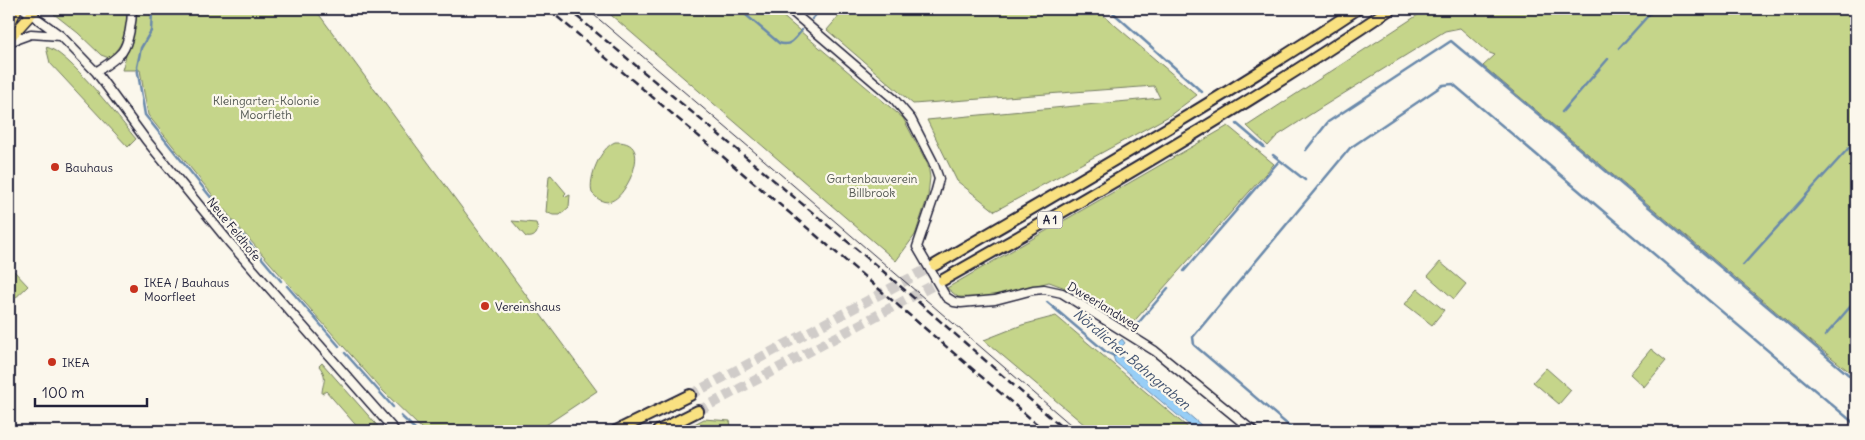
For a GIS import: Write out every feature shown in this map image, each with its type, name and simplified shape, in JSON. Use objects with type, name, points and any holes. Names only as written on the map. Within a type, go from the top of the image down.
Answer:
[{"type":"highway","name":"A 1","points":[[935,265],[1148,141],[1287,55],[1357,9]]},
{"type":"highway","name":"A 1","points":[[943,280],[1157,157],[1390,9]]},
{"type":"highway","points":[[616,431],[690,395]]},
{"type":"highway","points":[[658,431],[698,411]]},
{"type":"main road","points":[[9,14],[16,9]]},
{"type":"main road","points":[[9,26],[16,9]]},
{"type":"main road","points":[[9,41],[31,11]]},
{"type":"street","points":[[96,72],[112,61],[124,49],[131,24],[132,9]]},
{"type":"street","name":"Dweerlandweg","points":[[789,9],[894,99],[910,119],[933,162],[939,179],[936,194],[917,247],[946,297],[954,302],[961,303],[995,300],[1038,290],[1052,290],[1062,293],[1155,350],[1253,431]]},
{"type":"street","name":"Neue Feldhofe","points":[[31,11],[61,36],[96,72],[146,140],[229,242],[395,431]]},
{"type":"street","points":[[9,41],[31,34],[61,36]]},
{"type":"green space","points":[[56,9],[128,9],[126,30],[122,42],[109,58],[101,55],[54,14]]},
{"type":"green space","name":"Kleingarten-Kolonie Moorfleth","points":[[136,9],[315,9],[597,391],[537,431],[424,431],[382,390],[235,223],[148,115],[140,70],[122,70],[135,23]]},
{"type":"green space","name":"Gartenbauverein Billbrook","points":[[604,9],[774,9],[903,118],[928,165],[930,177],[928,196],[915,235],[896,261]]},
{"type":"green space","points":[[845,9],[1096,9],[1197,95],[1169,116],[995,211],[957,181],[927,120],[1160,98],[1154,86],[913,104],[827,30]]},
{"type":"green space","points":[[1427,9],[1856,9],[1856,377],[1483,66],[1495,55],[1487,52],[1460,28],[1445,31],[1277,136],[1268,146],[1247,126]]},
{"type":"green space","points":[[46,47],[67,60],[119,117],[136,139],[128,147],[50,63]]},
{"type":"green space","points":[[1228,126],[1274,164],[1129,327],[1071,290],[1049,282],[991,298],[958,297],[947,288]]},
{"type":"green space","points":[[615,142],[629,145],[633,149],[636,159],[635,165],[630,179],[619,196],[609,202],[604,202],[592,193],[592,180],[600,157]]},
{"type":"green space","points":[[551,175],[566,193],[564,195],[566,197],[570,195],[569,207],[560,215],[546,212],[549,176]]},
{"type":"green space","points":[[512,221],[536,223],[537,232],[532,237],[526,237]]},
{"type":"green space","points":[[1440,262],[1466,284],[1454,299],[1428,276]]},
{"type":"green space","points":[[13,270],[28,286],[9,304],[9,274]]},
{"type":"green space","points":[[1418,289],[1444,310],[1432,325],[1405,304]]},
{"type":"green space","points":[[1056,316],[1192,431],[1092,431],[984,340],[1022,325]]},
{"type":"green space","points":[[1651,349],[1666,361],[1644,387],[1630,374]]},
{"type":"green space","points":[[322,363],[382,431],[361,431],[326,391],[322,394],[324,374],[319,366]]},
{"type":"green space","points":[[1546,368],[1571,390],[1559,404],[1533,382]]},
{"type":"green space","points":[[704,419],[730,421],[732,431],[681,431]]},
{"type":"water","points":[[1122,339],[1125,343],[1118,350],[1119,355],[1208,431],[1196,431],[1115,362],[1113,348]]},
{"type":"waterway","name":"Nördlicher Bahngraben","points":[[739,9],[779,43],[789,43],[802,30]]},
{"type":"waterway","name":"Nördlicher Bahngraben","points":[[812,19],[821,9]]},
{"type":"waterway","name":"Nördlicher Bahngraben","points":[[1109,9],[1202,92]]},
{"type":"waterway","points":[[1619,48],[1654,9]]},
{"type":"waterway","points":[[152,12],[151,31],[141,48],[137,67],[145,115],[281,281]]},
{"type":"waterway","points":[[1306,150],[1328,122],[1451,41],[1856,381]]},
{"type":"waterway","points":[[1562,112],[1608,59]]},
{"type":"waterway","points":[[1295,431],[1194,345],[1193,337],[1350,148],[1443,85],[1453,84],[1856,425]]},
{"type":"waterway","points":[[1237,124],[1264,147]]},
{"type":"waterway","points":[[1743,265],[1856,140]]},
{"type":"waterway","points":[[1273,155],[1305,180]]},
{"type":"waterway","points":[[1184,271],[1279,161]]},
{"type":"waterway","points":[[287,286],[339,346]]},
{"type":"waterway","points":[[1134,328],[1168,288]]},
{"type":"waterway","points":[[1825,336],[1856,300]]},
{"type":"waterway","name":"Nördlicher Bahngraben","points":[[1047,302],[1106,352],[1114,356]]},
{"type":"waterway","points":[[345,353],[393,407]]},
{"type":"waterway","points":[[401,416],[417,431]]},
{"type":"tunnel","points":[[690,395],[935,265]]},
{"type":"tunnel","points":[[698,411],[943,280]]},
{"type":"tram line","points":[[587,9],[1078,431]]},
{"type":"railway","points":[[548,9],[1045,431]]},
{"type":"railway","points":[[568,9],[884,272],[1066,431]]},
{"type":"place","name":"Bauhaus","points":[[55,167]]},
{"type":"place","name":"IKEA / Bauhaus Moorfleet","points":[[134,289]]},
{"type":"place","name":"Vereinshaus","points":[[485,306]]},
{"type":"place","name":"IKEA","points":[[52,362]]}]
